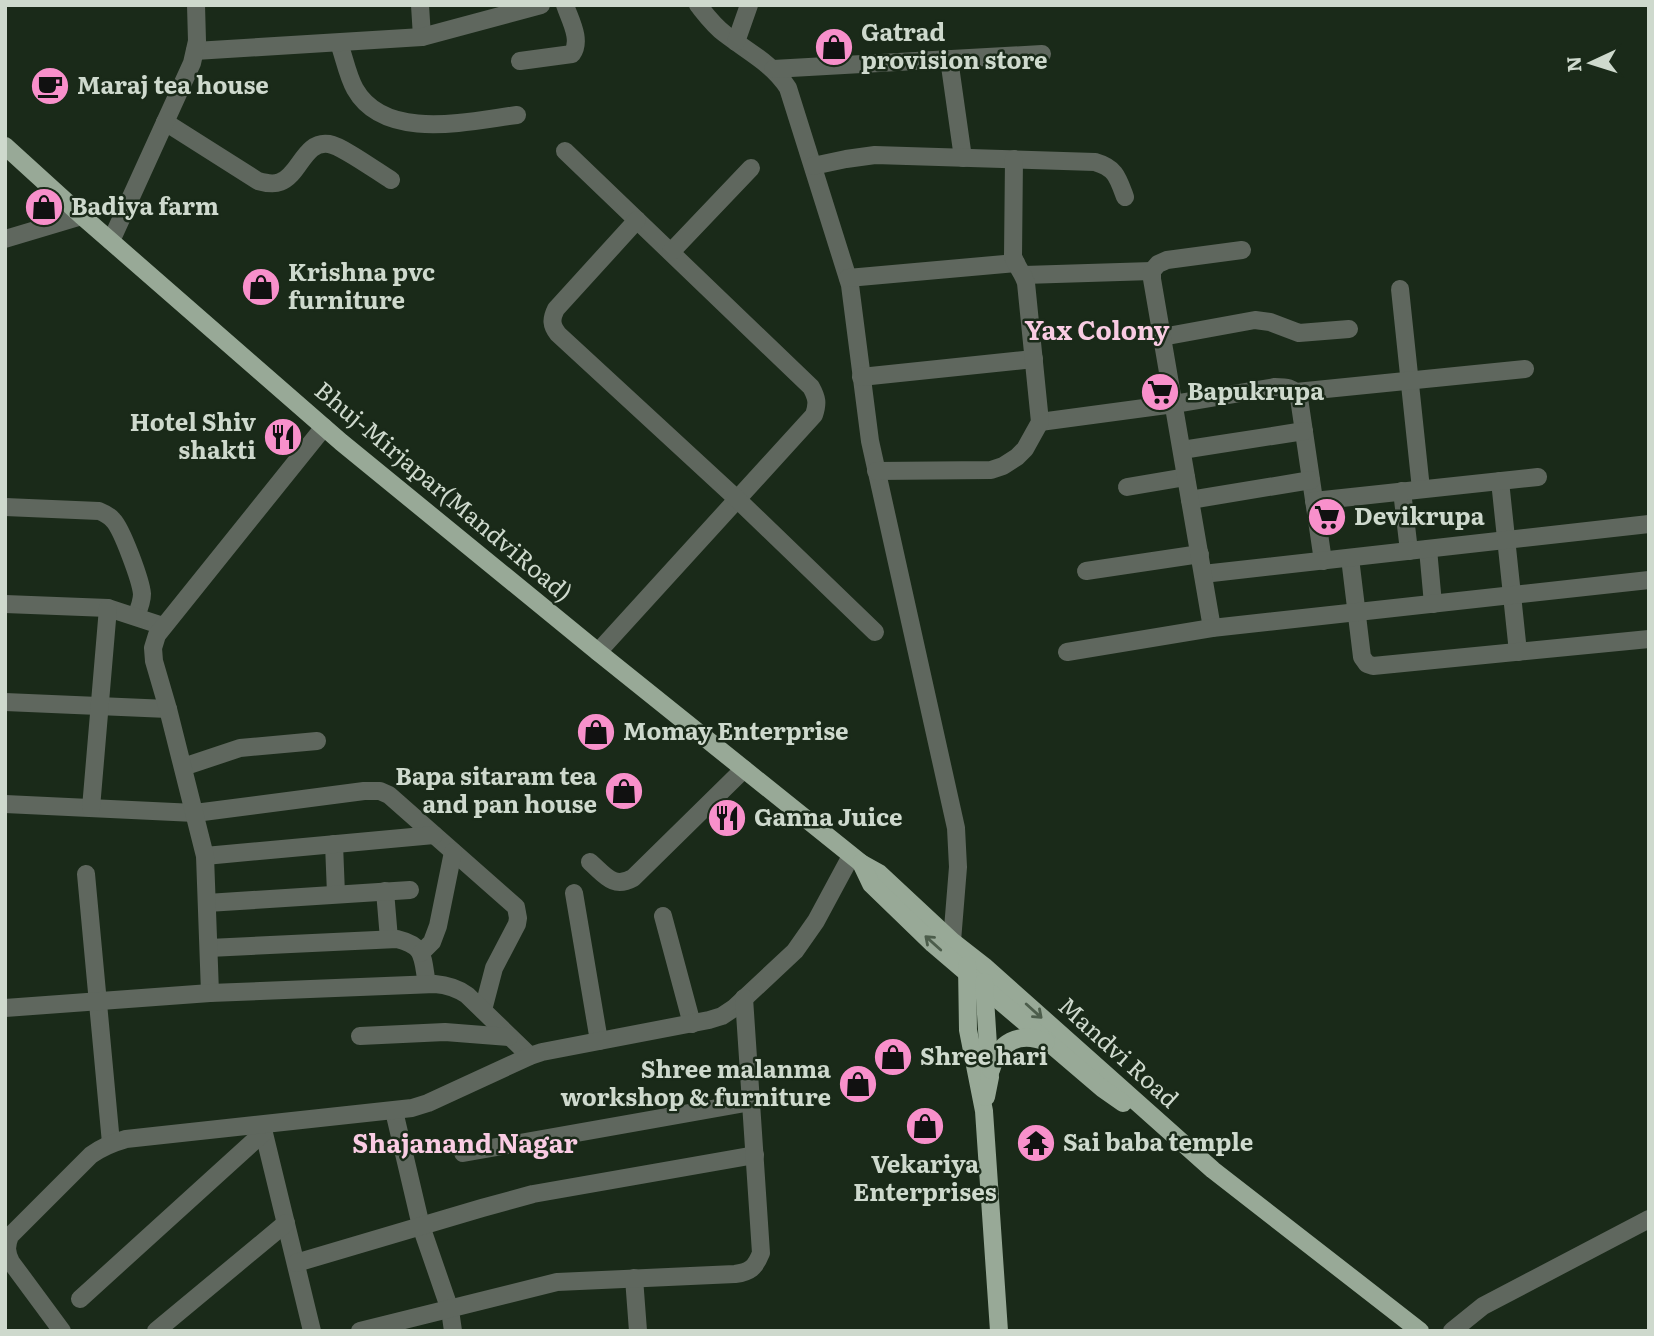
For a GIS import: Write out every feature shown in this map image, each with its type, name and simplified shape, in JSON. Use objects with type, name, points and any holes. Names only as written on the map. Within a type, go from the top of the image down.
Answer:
[{"type":"main road","name":"Bhuj-Mirjapar(MandviRoad)","points":[[5,146],[324,427],[856,860],[879,873],[968,953],[975,969]]},
{"type":"main road","name":"Bhuj-Mirjapar(MandviRoad)","points":[[856,860],[871,884],[933,944],[975,969]]},
{"type":"main road","points":[[975,969],[984,989],[990,1077]]},
{"type":"main road","points":[[975,969],[968,1030],[984,1111],[999,1331]]},
{"type":"main road","name":"Mandvi Road","points":[[975,969],[1213,1170],[1420,1331]]},
{"type":"main road","points":[[984,989],[1103,1089],[1213,1170]]},
{"type":"main road","points":[[984,1111],[998,1052],[1006,1044],[1021,1037],[1034,1037],[1049,1043]]},
{"type":"street","points":[[111,241],[192,63],[197,41],[196,5]]},
{"type":"street","points":[[420,5],[422,37]]},
{"type":"street","points":[[195,51],[422,37],[541,5]]},
{"type":"street","points":[[520,61],[572,54],[576,41],[565,5]]},
{"type":"street","points":[[698,5],[713,23],[738,36],[773,69],[788,88],[848,278],[870,441],[956,828],[958,867],[952,941]]},
{"type":"street","points":[[736,5],[738,36]]},
{"type":"street","points":[[738,36],[749,5]]},
{"type":"street","points":[[340,43],[355,89],[367,104],[382,115],[401,121],[436,124],[517,116]]},
{"type":"street","points":[[773,69],[1042,54]]},
{"type":"street","points":[[949,59],[963,158]]},
{"type":"street","points":[[165,122],[258,181],[279,183],[319,144],[335,146],[391,180]]},
{"type":"street","points":[[565,151],[811,387],[818,404],[814,415],[598,652]]},
{"type":"street","points":[[813,166],[875,155],[1095,162],[1111,169],[1125,197]]},
{"type":"street","points":[[876,471],[991,470],[1017,457],[1025,449],[1040,422],[1034,359],[1020,269],[1013,247],[1014,159]]},
{"type":"street","points":[[671,252],[751,168]]},
{"type":"street","points":[[5,239],[82,216]]},
{"type":"street","points":[[637,220],[556,309],[552,317],[553,327],[875,632]]},
{"type":"street","points":[[1212,628],[1152,271],[1167,260],[1242,250]]},
{"type":"street","points":[[848,278],[1020,269],[1152,271]]},
{"type":"street","points":[[1400,289],[1421,489]]},
{"type":"street","points":[[1162,337],[1255,320],[1270,322],[1299,333],[1349,329]]},
{"type":"street","points":[[861,377],[1034,359]]},
{"type":"street","points":[[1040,422],[1275,387],[1296,392],[1525,369]]},
{"type":"street","points":[[1296,392],[1323,561]]},
{"type":"street","points":[[210,993],[205,856],[154,661],[153,648],[163,626],[324,427]]},
{"type":"street","points":[[1182,450],[1304,431]]},
{"type":"street","points":[[1127,487],[1186,477]]},
{"type":"street","points":[[1314,501],[1538,477]]},
{"type":"street","points":[[1190,500],[1311,480]]},
{"type":"street","points":[[1500,481],[1518,652]]},
{"type":"street","points":[[1402,491],[1409,551]]},
{"type":"street","points":[[5,507],[99,511],[116,521],[142,593],[136,617]]},
{"type":"street","points":[[1203,574],[1649,524]]},
{"type":"street","points":[[1428,549],[1433,604]]},
{"type":"street","points":[[1086,571],[1200,554]]},
{"type":"street","points":[[1350,558],[1362,657],[1367,664],[1373,666],[1649,639]]},
{"type":"street","points":[[1067,652],[1212,628],[1649,580]]},
{"type":"street","points":[[5,604],[108,608],[163,626]]},
{"type":"street","points":[[91,808],[108,608]]},
{"type":"street","points":[[5,702],[168,709]]},
{"type":"street","points":[[183,766],[240,747],[317,741]]},
{"type":"street","points":[[590,862],[612,881],[625,883],[744,769]]},
{"type":"street","points":[[5,804],[195,813],[380,791],[389,795],[516,906],[517,925],[499,957],[482,1010]]},
{"type":"street","points":[[205,856],[434,835]]},
{"type":"street","points":[[334,845],[337,894]]},
{"type":"street","points":[[421,953],[432,942],[438,926],[453,852]]},
{"type":"street","points":[[62,1331],[11,1262],[6,1246],[8,1233],[91,1155],[111,1143],[126,1139],[263,1129],[394,1111],[428,1103],[542,1052],[722,1016],[795,951],[807,937],[856,860]]},
{"type":"street","points":[[86,874],[111,1143]]},
{"type":"street","points":[[207,903],[410,890]]},
{"type":"street","points":[[384,891],[389,939]]},
{"type":"street","points":[[574,893],[599,1041]]},
{"type":"street","points":[[663,916],[692,1024]]},
{"type":"street","points":[[209,948],[397,939],[415,945],[421,953],[427,984]]},
{"type":"street","points":[[5,1007],[210,993],[446,985],[467,995],[530,1056]]},
{"type":"street","points":[[360,1331],[557,1282],[735,1274],[747,1272],[756,1266],[761,1253],[744,998]]},
{"type":"street","points":[[360,1036],[445,1032],[509,1037]]},
{"type":"street","points":[[463,1153],[751,1102]]},
{"type":"street","points":[[394,1111],[421,1226],[450,1310],[453,1331]]},
{"type":"street","points":[[263,1129],[312,1331]]},
{"type":"street","points":[[80,1299],[263,1129]]},
{"type":"street","points":[[296,1263],[533,1195],[755,1155]]},
{"type":"street","points":[[1452,1331],[1483,1306],[1649,1219]]},
{"type":"street","points":[[156,1331],[286,1223]]},
{"type":"street","points":[[634,1278],[638,1331]]},
{"type":"place","name":"Gatrad provision store","points":[[834,47]]},
{"type":"place","name":"Maraj tea house","points":[[50,86]]},
{"type":"place","name":"Badiya farm","points":[[44,207]]},
{"type":"place","name":"Krishna pvc furniture","points":[[261,287]]},
{"type":"place","name":"Bapukrupa","points":[[1160,392]]},
{"type":"place","name":"Hotel Shiv shakti","points":[[283,437]]},
{"type":"place","name":"Devikrupa","points":[[1327,517]]},
{"type":"place","name":"Momay Enterprise","points":[[596,732]]},
{"type":"place","name":"Bapa sitaram tea and pan house","points":[[624,791]]},
{"type":"place","name":"Ganna Juice","points":[[727,818]]},
{"type":"place","name":"Shree hari","points":[[893,1057]]},
{"type":"place","name":"Shree malanma workshop & furniture","points":[[858,1084]]},
{"type":"place","name":"Vekariya Enterprises","points":[[925,1126]]},
{"type":"place","name":"Sai baba temple","points":[[1036,1143]]},
{"type":"district","name":"Yax Colony","points":[[1097,331]]},
{"type":"district","name":"Shajanand Nagar","points":[[465,1144]]}]
